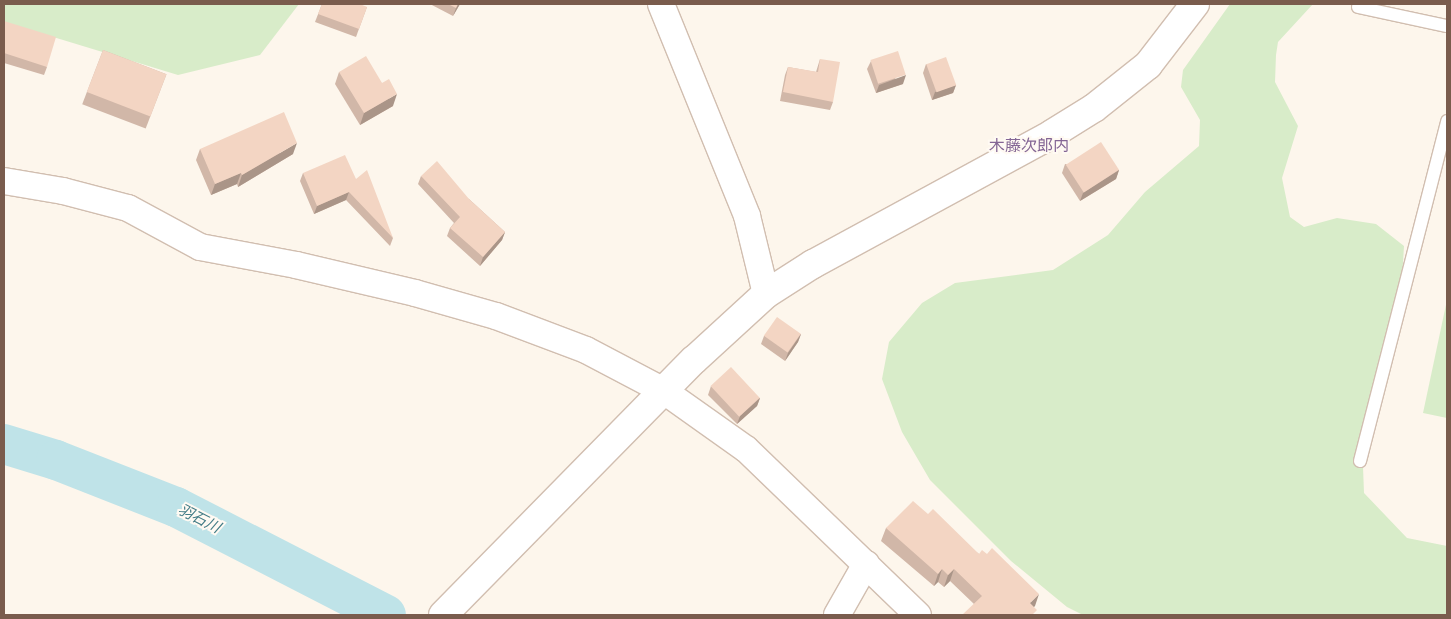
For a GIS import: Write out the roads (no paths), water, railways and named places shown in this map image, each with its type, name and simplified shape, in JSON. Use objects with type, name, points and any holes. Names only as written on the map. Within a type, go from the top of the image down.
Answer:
[{"type":"street","points":[[661,4],[747,216],[766,294]]},
{"type":"street","points":[[443,615],[664,391],[766,294],[813,264],[1052,134],[1094,108],[1148,65],[1195,4]]},
{"type":"street","points":[[4,181],[63,191],[128,208],[200,247],[374,282],[496,316],[569,343],[664,391],[746,449],[918,615]]},
{"type":"street","points":[[836,615],[866,564]]},
{"type":"lane","points":[[1358,7],[1447,26]]},
{"type":"lane","points":[[1360,461],[1447,120]]},
{"type":"waterway","name":"羽石川","points":[[4,444],[56,460],[176,507],[386,615]]},
{"type":"district","name":"木藤次郎内","points":[[1029,146]]}]
